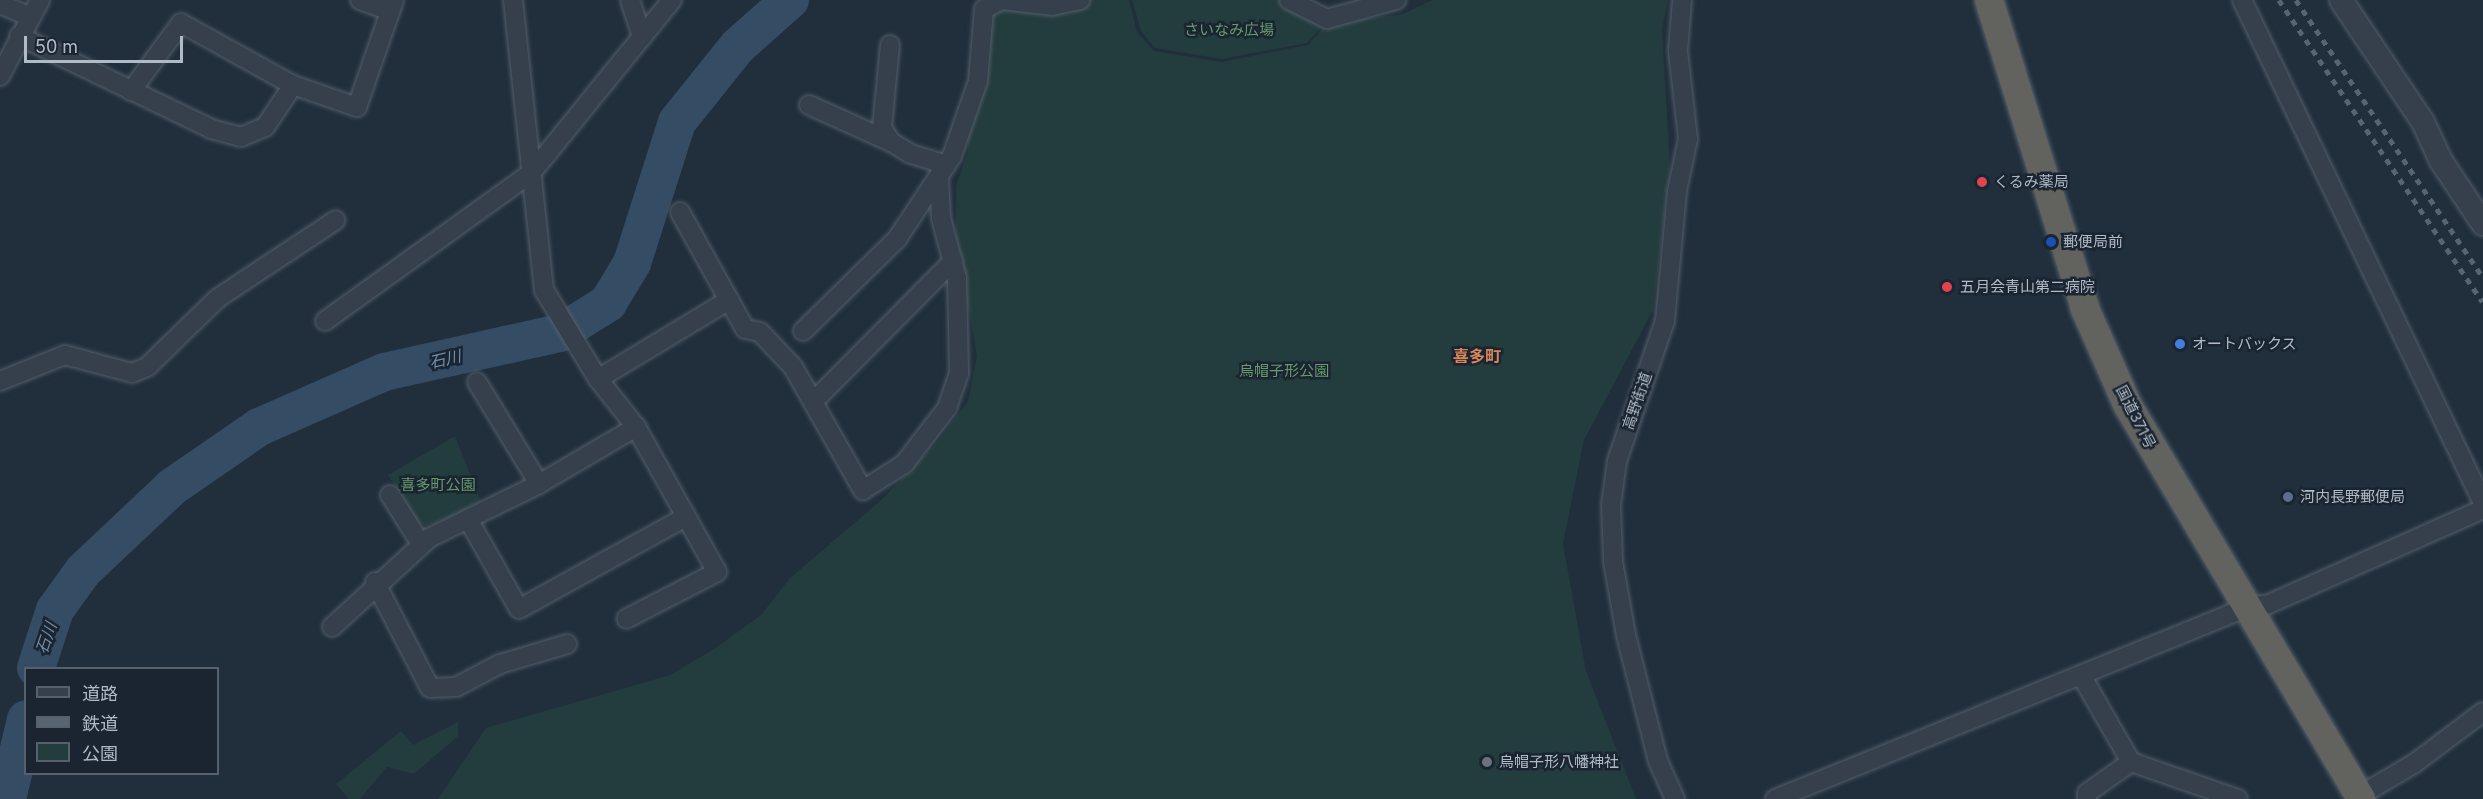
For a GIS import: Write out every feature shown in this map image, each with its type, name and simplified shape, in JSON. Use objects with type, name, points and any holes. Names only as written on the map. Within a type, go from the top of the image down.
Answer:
[{"type":"highway","name":"国道371号","points":[[1989,0],[2085,309],[2136,422],[2360,798]]},
{"type":"street","points":[[0,76],[19,36],[40,0]]},
{"type":"street","points":[[131,91],[181,22],[293,85],[357,107],[392,5],[360,0]]},
{"type":"street","points":[[513,0],[544,290],[598,379],[636,427],[717,573],[626,619]]},
{"type":"street","points":[[630,0],[642,37]]},
{"type":"street","points":[[325,321],[532,172],[672,0]]},
{"type":"street","points":[[803,331],[897,239],[943,171],[978,81],[984,9],[1002,0],[1052,6],[1080,0]]},
{"type":"street","points":[[1289,0],[1327,19],[1396,0]]},
{"type":"street","name":"高野街道","points":[[1675,799],[1655,751],[1626,635],[1611,505],[1617,461],[1665,321],[1677,191],[1688,139],[1678,51],[1682,0]]},
{"type":"street","points":[[2242,0],[2483,502]]},
{"type":"street","points":[[2341,0],[2423,122],[2441,161],[2483,224]]},
{"type":"street","points":[[0,4],[30,17]]},
{"type":"street","points":[[19,36],[211,129],[242,137],[265,127],[293,85]]},
{"type":"street","points":[[890,45],[882,128],[891,142]]},
{"type":"street","points":[[809,105],[891,142],[943,171]]},
{"type":"street","points":[[680,212],[744,329],[760,332],[793,367],[863,490],[904,464],[947,408],[960,373],[953,261],[941,218],[943,171]]},
{"type":"street","points":[[0,381],[65,355],[132,373],[147,367],[218,298],[336,220]]},
{"type":"street","points":[[813,402],[953,261]]},
{"type":"street","points":[[598,379],[729,300]]},
{"type":"street","points":[[477,382],[539,484]]},
{"type":"street","points":[[332,627],[375,582],[421,544],[539,484],[636,427]]},
{"type":"street","points":[[390,495],[421,544]]},
{"type":"street","points":[[1775,799],[2248,607],[2269,604],[2483,509]]},
{"type":"street","points":[[468,519],[519,609],[686,517]]},
{"type":"street","points":[[375,582],[430,688],[456,687],[500,664],[567,644]]},
{"type":"street","points":[[2081,675],[2131,762],[2238,799]]},
{"type":"street","points":[[2360,798],[2415,764],[2483,712]]},
{"type":"street","points":[[2087,799],[2087,793],[2131,762]]},
{"type":"green space","name":"烏帽子形公園","points":[[1066,0],[1129,0],[1137,32],[1154,51],[1222,62],[1308,45],[1327,23],[1403,14],[1432,0],[1668,0],[1662,30],[1670,166],[1653,310],[1584,440],[1563,544],[1586,671],[1636,799],[438,799],[486,728],[670,675],[714,649],[761,615],[790,578],[878,503],[936,444],[968,401],[977,356],[956,239],[956,186],[968,151],[968,71],[983,12]]},
{"type":"green space","name":"さいなみ広場","points":[[1132,0],[1284,0],[1326,22],[1307,43],[1222,59],[1155,48],[1141,31]]},
{"type":"green space","name":"喜多町公園","points":[[455,436],[482,504],[428,526],[418,523],[388,475]]},
{"type":"green space","points":[[458,722],[458,736],[414,774],[387,767],[360,799],[349,799],[336,784],[401,731],[413,745]]},
{"type":"waterway","name":"石川","points":[[36,667],[55,610],[83,571],[172,487],[259,427],[384,372],[560,333],[608,303],[632,263],[677,122],[737,47],[790,0]]},
{"type":"waterway","name":"石川","points":[[7,799],[24,727]]},
{"type":"railway","points":[[2279,0],[2483,302]]},
{"type":"railway","points":[[2296,0],[2483,277]]},
{"type":"place","name":"くるみ薬局","points":[[1982,182]]},
{"type":"place","name":"郵便局前","points":[[2051,242]]},
{"type":"place","name":"五月会青山第二病院","points":[[1947,287]]},
{"type":"place","name":"オートバックス","points":[[2180,344]]},
{"type":"place","name":"河内長野郵便局","points":[[2288,497]]},
{"type":"place","name":"烏帽子形八幡神社","points":[[1487,762]]},
{"type":"district","name":"喜多町","points":[[1477,356]]}]
